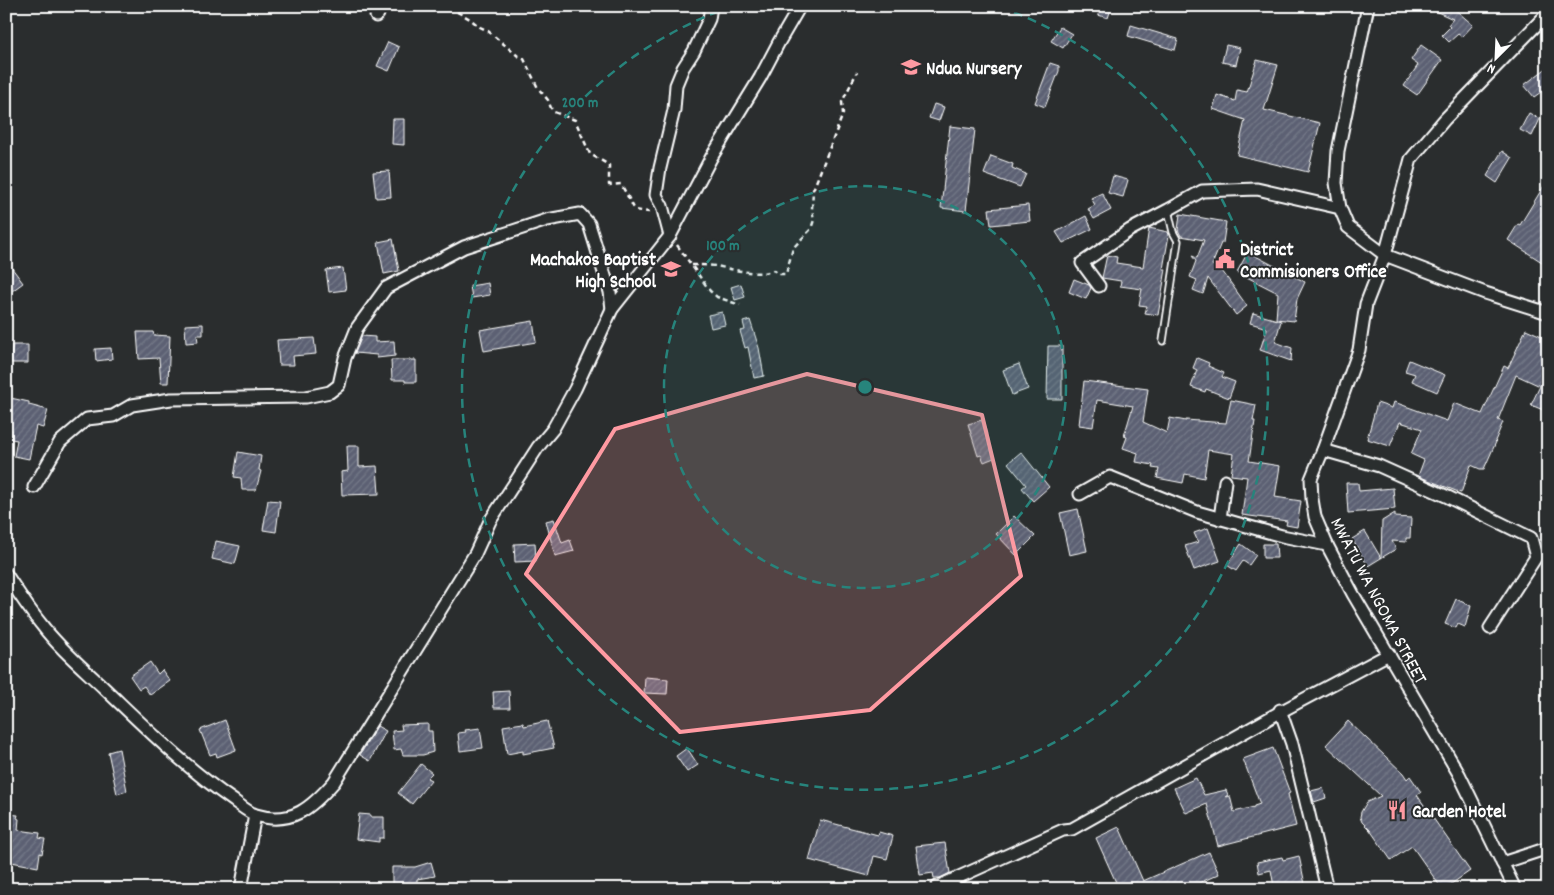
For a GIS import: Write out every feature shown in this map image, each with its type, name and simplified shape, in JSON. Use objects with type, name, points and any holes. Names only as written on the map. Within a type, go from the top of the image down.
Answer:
[{"type":"street","points":[[670,236],[662,206],[656,194],[660,168],[674,110],[676,85],[709,19],[711,6]]},
{"type":"street","points":[[6,574],[41,625],[136,718],[211,786],[255,815],[288,818],[312,805],[334,782],[474,554],[490,521],[538,448],[553,429],[575,389],[612,309],[670,236],[711,158],[760,78],[800,6]]},
{"type":"street","points":[[1368,6],[1338,150],[1336,183],[1340,208],[1348,227],[1385,255],[1485,294],[1548,313]]},
{"type":"street","name":"MWATU WA NGOMA STREET","points":[[1515,889],[1459,774],[1326,545],[1316,517],[1312,499],[1311,478],[1324,450],[1359,350],[1366,304],[1385,255],[1411,159],[1445,119],[1548,13]]},
{"type":"street","points":[[1099,286],[1082,263],[1130,230],[1202,190],[1257,189],[1340,208]]},
{"type":"street","points":[[34,488],[60,442],[87,419],[113,416],[132,405],[171,399],[306,397],[330,392],[339,385],[345,358],[357,328],[386,288],[441,258],[487,238],[547,220],[580,214],[589,224],[610,292],[612,309]]},
{"type":"street","points":[[1324,450],[1378,466],[1448,497],[1531,538],[1536,558],[1490,628]]},
{"type":"street","points":[[1080,494],[1110,477],[1196,512],[1282,536],[1326,545]]},
{"type":"street","points":[[1220,519],[1225,481]]},
{"type":"street","points":[[937,887],[1062,830],[1072,829],[1280,711],[1388,654]]},
{"type":"street","points":[[1280,711],[1292,744],[1327,889]]},
{"type":"street","points":[[241,889],[255,815]]},
{"type":"street","points":[[1502,863],[1548,848]]},
{"type":"lane","points":[[1163,340],[1178,241],[1173,232],[1168,210]]},
{"type":"path","points":[[451,6],[452,9],[488,31],[524,59],[538,88],[548,100],[551,108],[554,112],[574,120],[590,154],[609,165],[609,185],[622,184],[635,210],[649,212],[662,206]]},
{"type":"path","points":[[692,265],[714,266],[757,273],[768,273],[774,270],[778,274],[786,274],[793,248],[811,229],[814,220],[812,209],[813,190],[843,114],[842,102],[857,72]]},
{"type":"path","points":[[670,236],[710,292],[717,297],[740,305]]},
{"type":"highlighted area","points":[[807,374],[982,415],[1021,576],[870,710],[680,732],[526,574],[615,429]]},
{"type":"building","points":[[1100,6],[1112,6],[1108,18],[1098,15]]},
{"type":"building","points":[[1424,6],[1451,6],[1473,25],[1462,37],[1458,34],[1449,42],[1442,35],[1450,27],[1448,25],[1453,19]]},
{"type":"building","points":[[1131,25],[1178,39],[1175,50],[1128,36]]},
{"type":"building","points":[[1060,27],[1072,34],[1063,48],[1051,41]]},
{"type":"building","points":[[388,42],[399,47],[389,71],[377,66]]},
{"type":"building","points":[[1226,45],[1240,48],[1236,65],[1222,62]]},
{"type":"building","points":[[1421,45],[1442,60],[1417,95],[1404,86],[1418,65],[1411,60]]},
{"type":"building","points":[[1257,60],[1278,65],[1264,110],[1320,123],[1308,172],[1237,155],[1245,120],[1213,109],[1217,95],[1235,101],[1237,90],[1247,92]]},
{"type":"building","points":[[1050,63],[1059,66],[1059,71],[1045,107],[1035,103]]},
{"type":"building","points":[[1548,67],[1548,87],[1534,97],[1524,85]]},
{"type":"building","points":[[934,104],[944,107],[939,121],[929,118]]},
{"type":"building","points":[[1529,113],[1540,119],[1532,136],[1520,130]]},
{"type":"building","points":[[393,119],[404,119],[404,145],[392,144]]},
{"type":"building","points":[[950,126],[975,129],[966,211],[941,208]]},
{"type":"building","points":[[1502,151],[1512,158],[1497,183],[1487,176]]},
{"type":"building","points":[[991,156],[1013,164],[1012,168],[1026,174],[1020,187],[984,174]]},
{"type":"building","points":[[389,171],[391,197],[376,198],[373,172]]},
{"type":"building","points":[[1113,176],[1128,180],[1123,197],[1108,193]]},
{"type":"building","points":[[1548,179],[1548,266],[1508,240],[1518,224],[1520,225]]},
{"type":"building","points":[[1102,193],[1111,210],[1094,219],[1088,209],[1095,205],[1091,198]]},
{"type":"building","points":[[1028,205],[1030,221],[991,225],[989,209]]},
{"type":"building","points":[[1180,214],[1226,222],[1223,243],[1221,243],[1213,259],[1212,265],[1220,268],[1247,306],[1236,315],[1208,278],[1203,294],[1193,290],[1197,280],[1190,277],[1196,261],[1192,256],[1197,258],[1204,240],[1181,236],[1178,230]]},
{"type":"building","points":[[1086,216],[1092,229],[1063,243],[1056,232]]},
{"type":"building","points":[[1149,228],[1168,232],[1169,235],[1163,269],[1166,269],[1158,315],[1145,313],[1147,306],[1139,305],[1142,289],[1120,286],[1121,281],[1102,278],[1107,255],[1117,257],[1116,263],[1143,267]]},
{"type":"building","points":[[393,239],[399,271],[384,274],[378,242]]},
{"type":"building","points":[[1248,252],[1305,282],[1297,299],[1294,321],[1276,319],[1278,293],[1237,272]]},
{"type":"building","points":[[6,260],[23,283],[12,291],[6,283]]},
{"type":"building","points":[[343,268],[346,290],[329,292],[326,270]]},
{"type":"building","points":[[1074,279],[1089,285],[1091,288],[1086,299],[1069,292]]},
{"type":"building","points":[[488,283],[490,295],[472,298],[470,286]]},
{"type":"building","points":[[741,284],[745,297],[735,300],[731,287]]},
{"type":"building","points":[[722,312],[725,325],[711,328],[708,315]]},
{"type":"building","points":[[1253,313],[1281,321],[1275,342],[1292,348],[1291,361],[1260,350],[1267,328],[1250,323]]},
{"type":"building","points":[[750,320],[759,348],[764,376],[754,378],[748,347],[745,348],[740,331],[745,330],[743,322]]},
{"type":"building","points":[[533,321],[536,342],[484,351],[480,330]]},
{"type":"building","points":[[203,324],[203,335],[197,335],[198,342],[186,343],[185,325]]},
{"type":"building","points":[[1526,329],[1548,339],[1548,412],[1531,405],[1540,386],[1516,375],[1498,420],[1503,422],[1484,469],[1471,465],[1461,493],[1418,476],[1424,460],[1411,454],[1422,429],[1400,422],[1390,446],[1367,439],[1377,403],[1392,408],[1394,402],[1447,421],[1454,403],[1482,414],[1504,366],[1508,368]]},
{"type":"building","points":[[137,332],[153,332],[154,335],[170,336],[168,383],[161,383],[159,358],[139,359]]},
{"type":"building","points":[[362,336],[375,337],[375,342],[394,341],[395,356],[377,358],[377,355],[355,353]]},
{"type":"building","points":[[314,338],[316,354],[293,356],[294,365],[279,365],[277,340]]},
{"type":"building","points":[[12,345],[28,345],[28,363],[11,363]]},
{"type":"building","points":[[1048,346],[1062,346],[1062,399],[1047,399]]},
{"type":"building","points":[[111,348],[112,359],[96,361],[95,349]]},
{"type":"building","points":[[1197,358],[1209,363],[1208,366],[1224,373],[1222,377],[1235,382],[1229,398],[1206,389],[1205,392],[1191,387],[1197,370],[1193,368]]},
{"type":"building","points":[[391,360],[416,360],[416,382],[392,380]]},
{"type":"building","points":[[1409,360],[1445,375],[1437,392],[1412,381],[1415,374],[1405,371]]},
{"type":"building","points":[[1019,364],[1028,389],[1012,395],[1003,370]]},
{"type":"building","points":[[1084,381],[1148,389],[1143,422],[1167,433],[1170,418],[1186,421],[1226,423],[1231,400],[1256,405],[1249,461],[1280,466],[1275,497],[1301,501],[1297,527],[1286,525],[1287,521],[1242,515],[1247,477],[1231,475],[1234,454],[1208,450],[1204,478],[1185,474],[1183,483],[1157,478],[1159,469],[1152,468],[1153,465],[1136,462],[1138,453],[1123,448],[1127,437],[1124,436],[1133,406],[1097,400],[1093,427],[1079,425]]},
{"type":"building","points":[[6,397],[29,402],[29,405],[48,410],[43,428],[36,426],[29,459],[14,456],[17,440],[11,439],[12,430],[6,429]]},
{"type":"building","points":[[982,420],[994,458],[984,462],[981,455],[978,456],[968,424]]},
{"type":"building","points":[[347,446],[359,446],[359,467],[377,466],[379,494],[342,495],[341,472],[348,471]]},
{"type":"building","points":[[238,452],[261,456],[259,470],[261,471],[256,490],[242,490],[241,478],[234,477]]},
{"type":"building","points":[[1021,452],[1049,487],[1033,501],[1022,488],[1026,485],[1008,463]]},
{"type":"building","points":[[1346,483],[1358,483],[1359,491],[1393,488],[1395,509],[1348,513]]},
{"type":"building","points":[[268,500],[280,501],[276,532],[263,530]]},
{"type":"building","points":[[1078,509],[1087,551],[1069,555],[1060,513]]},
{"type":"building","points":[[1395,513],[1395,517],[1411,518],[1410,538],[1406,538],[1406,542],[1392,541],[1396,549],[1381,558],[1382,521]]},
{"type":"building","points":[[1014,516],[1035,536],[1016,555],[996,534]]},
{"type":"building","points":[[554,519],[562,543],[570,540],[574,551],[555,556],[546,521]]},
{"type":"building","points":[[1208,528],[1220,561],[1194,570],[1185,546],[1198,542],[1194,533]]},
{"type":"building","points":[[1365,531],[1381,558],[1368,566],[1352,539]]},
{"type":"building","points":[[216,541],[240,546],[235,564],[212,559]]},
{"type":"building","points":[[535,543],[536,561],[515,562],[514,544]]},
{"type":"building","points":[[1241,544],[1256,555],[1249,565],[1243,561],[1236,571],[1227,565]]},
{"type":"building","points":[[1263,544],[1276,544],[1277,558],[1263,558]]},
{"type":"building","points":[[1456,599],[1471,606],[1465,627],[1458,624],[1456,628],[1445,624]]},
{"type":"building","points":[[150,662],[158,674],[162,670],[170,681],[150,695],[144,686],[139,689],[130,676]]},
{"type":"building","points":[[645,677],[668,679],[667,694],[644,693]]},
{"type":"building","points":[[509,691],[510,708],[494,708],[493,692]]},
{"type":"building","points":[[225,720],[236,750],[217,757],[216,753],[210,755],[200,730]]},
{"type":"building","points":[[547,721],[554,748],[523,754],[523,751],[507,754],[503,726],[523,723],[524,726]]},
{"type":"building","points":[[1348,721],[1407,779],[1410,776],[1421,792],[1417,795],[1470,871],[1444,889],[1442,889],[1412,846],[1391,860],[1370,830],[1362,822],[1361,812],[1367,802],[1381,796],[1326,745]]},
{"type":"building","points":[[428,724],[428,731],[432,731],[433,752],[423,755],[403,755],[401,749],[394,750],[392,731],[402,730],[401,725]]},
{"type":"building","points":[[377,726],[386,731],[370,761],[360,755]]},
{"type":"building","points":[[480,728],[483,748],[460,751],[458,733]]},
{"type":"building","points":[[687,748],[698,765],[687,772],[676,756]]},
{"type":"building","points":[[1273,748],[1290,793],[1288,794],[1296,826],[1218,846],[1207,804],[1186,813],[1174,788],[1196,778],[1204,795],[1226,790],[1228,795],[1225,797],[1230,796],[1234,812],[1254,807],[1260,804],[1243,759]]},
{"type":"building","points":[[119,749],[127,791],[117,794],[108,752]]},
{"type":"building","points":[[421,764],[432,773],[427,778],[431,780],[412,804],[398,793]]},
{"type":"building","points":[[1323,788],[1326,798],[1314,802],[1311,791]]},
{"type":"building","points":[[6,814],[18,815],[18,830],[40,833],[39,838],[45,839],[38,867],[6,861]]},
{"type":"building","points":[[359,814],[371,815],[371,817],[384,817],[384,838],[379,838],[379,842],[356,839]]},
{"type":"building","points":[[820,820],[878,835],[879,832],[893,836],[887,859],[874,856],[869,876],[809,860]]},
{"type":"building","points":[[1119,827],[1143,881],[1209,852],[1219,874],[1186,889],[1119,889],[1096,838]]},
{"type":"building","points":[[945,843],[950,873],[940,878],[934,878],[933,873],[920,875],[916,846]]},
{"type":"building","points":[[1299,856],[1306,889],[1284,889],[1284,885],[1274,887],[1271,870],[1259,873],[1257,862],[1282,857],[1283,860]]},
{"type":"building","points":[[431,862],[435,876],[417,879],[417,889],[392,889],[392,867],[415,867]]},
{"type":"place","name":"Ndua Nursery","points":[[911,67]]},
{"type":"place","name":"District Commisioners Office","points":[[1225,259]]},
{"type":"place","name":"Machakos Baptist High School","points":[[671,269]]},
{"type":"place","name":"Garden Hotel","points":[[1397,810]]}]
